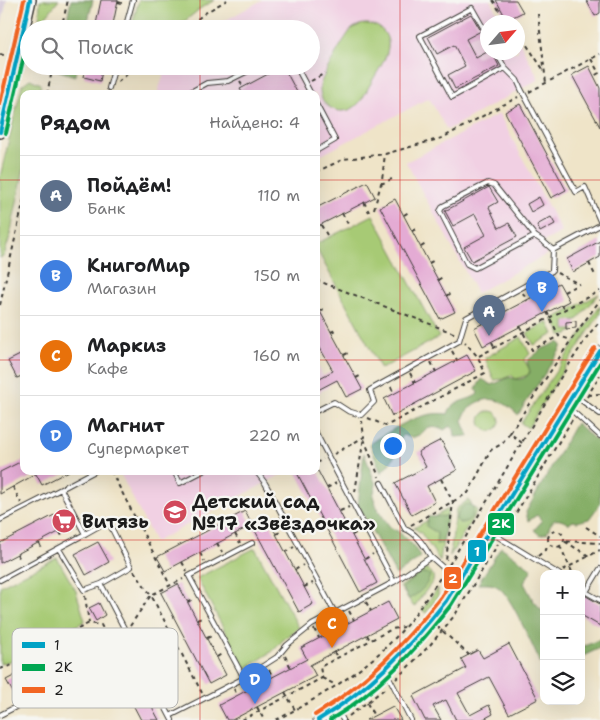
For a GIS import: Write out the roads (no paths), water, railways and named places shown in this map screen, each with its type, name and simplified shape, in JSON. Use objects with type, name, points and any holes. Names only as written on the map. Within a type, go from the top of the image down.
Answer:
[{"type":"main road","points":[[25,20],[30,0]]},
{"type":"main road","points":[[1,125],[20,43]]},
{"type":"street","points":[[318,720],[337,710],[386,671],[417,638],[459,582],[600,351]]},
{"type":"lane","points":[[127,20],[132,0]]},
{"type":"lane","points":[[480,22],[472,8],[420,36],[452,97],[505,68]]},
{"type":"lane","points":[[500,60],[505,68],[517,80],[576,192],[585,186],[600,223],[553,250]]},
{"type":"lane","points":[[109,88],[113,75]]},
{"type":"lane","points":[[195,90],[208,83],[228,82],[241,75]]},
{"type":"lane","points":[[301,75],[309,90]]},
{"type":"lane","points":[[320,112],[335,140],[320,149]]},
{"type":"lane","points":[[535,236],[475,268],[467,264],[440,211],[443,206],[488,183],[494,185],[535,236],[553,250]]},
{"type":"lane","points":[[320,409],[334,402],[348,411],[361,415],[374,402],[370,390],[459,341],[466,318],[552,271],[553,250]]},
{"type":"lane","points":[[574,395],[600,414]]},
{"type":"lane","points":[[567,406],[600,436]]},
{"type":"lane","points":[[320,441],[394,582]]},
{"type":"lane","points":[[0,520],[87,475]]},
{"type":"lane","points":[[176,475],[180,483],[195,475]]},
{"type":"lane","points":[[259,475],[335,613]]},
{"type":"lane","points":[[381,483],[405,529],[411,531],[420,539],[431,557],[459,582]]},
{"type":"lane","points":[[61,489],[85,534]]},
{"type":"lane","points":[[0,580],[108,521],[132,567],[101,584],[84,590],[59,549]]},
{"type":"lane","points":[[490,532],[553,570]]},
{"type":"lane","points":[[244,678],[189,576],[252,543]]},
{"type":"lane","points":[[171,718],[204,698],[244,678],[276,657],[312,625],[394,582],[431,557]]},
{"type":"lane","points":[[600,569],[586,592],[600,600]]},
{"type":"lane","points":[[101,584],[124,628]]},
{"type":"lane","points":[[386,671],[411,720]]},
{"type":"lane","points":[[0,715],[14,708]]},
{"type":"lane","points":[[337,710],[343,720]]},
{"type":"place","name":"КнигоМир","points":[[542,312]]},
{"type":"place","name":"Пойдём!","points":[[489,336]]},
{"type":"place","name":"Детский сад №17 «Звёздочка»","points":[[175,512]]},
{"type":"place","name":"Витязь","points":[[64,521]]},
{"type":"place","name":"Маркиз","points":[[332,648]]},
{"type":"place","name":"Магнит","points":[[255,704]]}]
